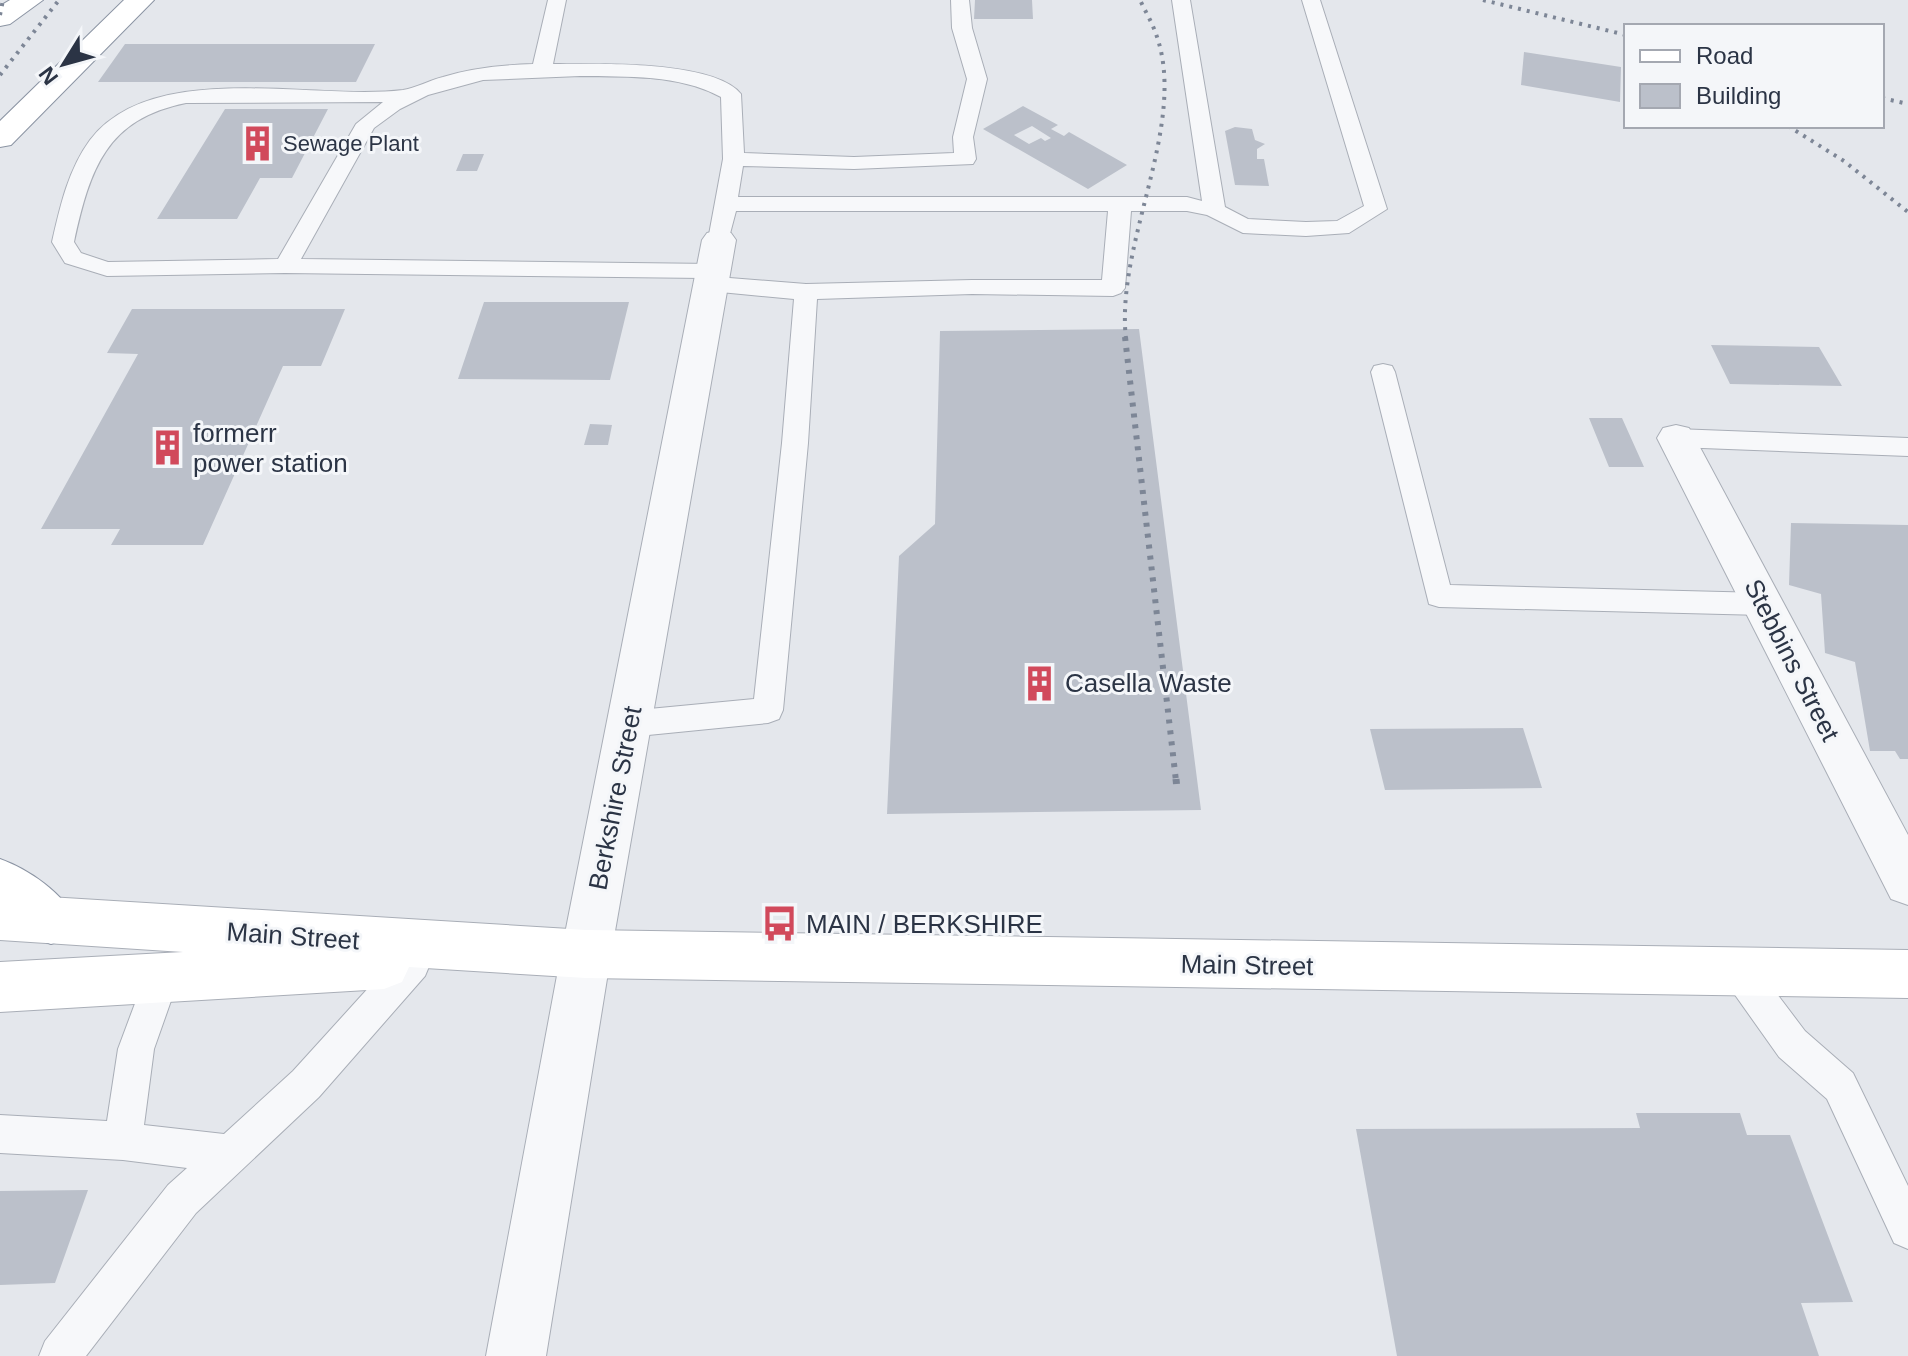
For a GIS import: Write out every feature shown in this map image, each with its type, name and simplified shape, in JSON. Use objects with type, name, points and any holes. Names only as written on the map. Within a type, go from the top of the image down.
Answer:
[{"type":"main road","points":[[0,18],[29,0]]},
{"type":"main road","points":[[3,134],[140,0]]},
{"type":"main road","points":[[0,881],[51,921]]},
{"type":"main road","name":"Main Street","points":[[0,917],[586,954],[1908,974]]},
{"type":"main road","name":"Main Street","points":[[0,987],[586,954]]},
{"type":"street","name":"Berkshire Street","points":[[516,1356],[586,954],[717,250]]},
{"type":"street","name":"Stebbins Street","points":[[1676,438],[1908,883]]},
{"type":"lane","points":[[543,68],[545,45],[557,0]]},
{"type":"lane","points":[[734,159],[854,163],[965,159],[963,137],[977,79],[962,28],[960,0]]},
{"type":"lane","points":[[1181,0],[1214,210]]},
{"type":"lane","points":[[407,96],[163,99],[135,108],[111,128],[88,159],[69,210],[63,242],[73,258],[107,269],[285,266],[717,250],[1120,204],[1187,204],[1214,210],[1243,226],[1341,228],[1376,209],[1311,0]]},
{"type":"lane","points":[[285,266],[366,124],[383,109],[407,96],[486,73],[543,68],[671,74],[707,80],[731,94],[734,159],[717,250]]},
{"type":"lane","points":[[717,250],[806,292],[972,287],[1113,288],[1120,204]]},
{"type":"lane","points":[[628,724],[768,710],[795,443],[806,292]]},
{"type":"lane","points":[[1383,372],[1439,596],[1763,604]]},
{"type":"lane","points":[[1676,438],[1908,447]]},
{"type":"lane","points":[[60,1356],[182,1199],[306,1084],[413,964]]},
{"type":"lane","points":[[1740,973],[1792,1044],[1840,1086],[1908,1229]]},
{"type":"lane","points":[[123,1141],[136,1049],[161,978]]},
{"type":"lane","points":[[0,1134],[123,1141],[231,1154]]},
{"type":"building","points":[[975,0],[1032,0],[1033,19],[974,19]]},
{"type":"building","points":[[125,44],[375,44],[356,82],[98,82]]},
{"type":"building","points":[[1524,52],[1621,67],[1620,102],[1521,85]]},
{"type":"building","points":[[1023,106],[1058,125],[1051,129],[1064,136],[1069,132],[1127,165],[1088,189],[983,129]],"holes":[[[1032,126],[1051,138],[1045,141],[1041,138],[1029,144],[1014,135]]]},
{"type":"building","name":"Sewage Plant","points":[[225,109],[328,109],[292,178],[260,178],[237,219],[157,219]]},
{"type":"building","points":[[1235,127],[1252,129],[1255,140],[1265,144],[1257,149],[1257,159],[1264,159],[1269,186],[1235,185],[1225,131]]},
{"type":"building","points":[[463,154],[484,154],[477,171],[456,171]]},
{"type":"building","points":[[484,302],[629,302],[610,380],[458,379]]},
{"type":"building","name":"formerr power station","points":[[132,309],[345,309],[321,366],[283,366],[203,545],[111,545],[120,529],[41,529],[138,354],[107,353]]},
{"type":"building","name":"Casella Waste","points":[[1139,329],[1201,810],[887,814],[899,556],[935,524],[940,331]]},
{"type":"building","points":[[1711,345],[1819,347],[1842,386],[1730,384]]},
{"type":"building","points":[[1589,418],[1622,418],[1644,467],[1609,467]]},
{"type":"building","points":[[590,424],[612,425],[608,445],[584,445]]},
{"type":"building","points":[[1791,523],[1908,525],[1908,759],[1900,759],[1895,751],[1870,751],[1855,662],[1825,653],[1821,594],[1789,585]]},
{"type":"building","points":[[1523,728],[1542,788],[1385,790],[1370,729]]},
{"type":"building","points":[[1636,1113],[1740,1113],[1747,1135],[1790,1135],[1853,1302],[1801,1303],[1819,1356],[1397,1356],[1356,1129],[1640,1128]]},
{"type":"building","points":[[88,1190],[55,1283],[0,1285],[0,1191]]},
{"type":"railway","points":[[0,15],[3,0]]},
{"type":"railway","points":[[0,75],[59,0]]},
{"type":"railway","points":[[1126,339],[1125,302],[1131,263],[1164,106],[1164,69],[1156,34],[1140,0]]},
{"type":"railway","points":[[1483,0],[1624,35]]},
{"type":"railway","points":[[1884,98],[1908,104]]},
{"type":"railway","points":[[1791,128],[1844,161],[1908,212]]},
{"type":"railway","points":[[1125,337],[1176,781]]},
{"type":"railway","points":[[1176,779],[1177,789]]},
{"type":"place","name":"Sewage Plant","points":[[257,143]]},
{"type":"place","name":"formerr power station","points":[[167,448]]},
{"type":"place","name":"Casella Waste","points":[[1039,683]]},
{"type":"place","name":"MAIN / BERKSHIRE","points":[[780,924]]}]
